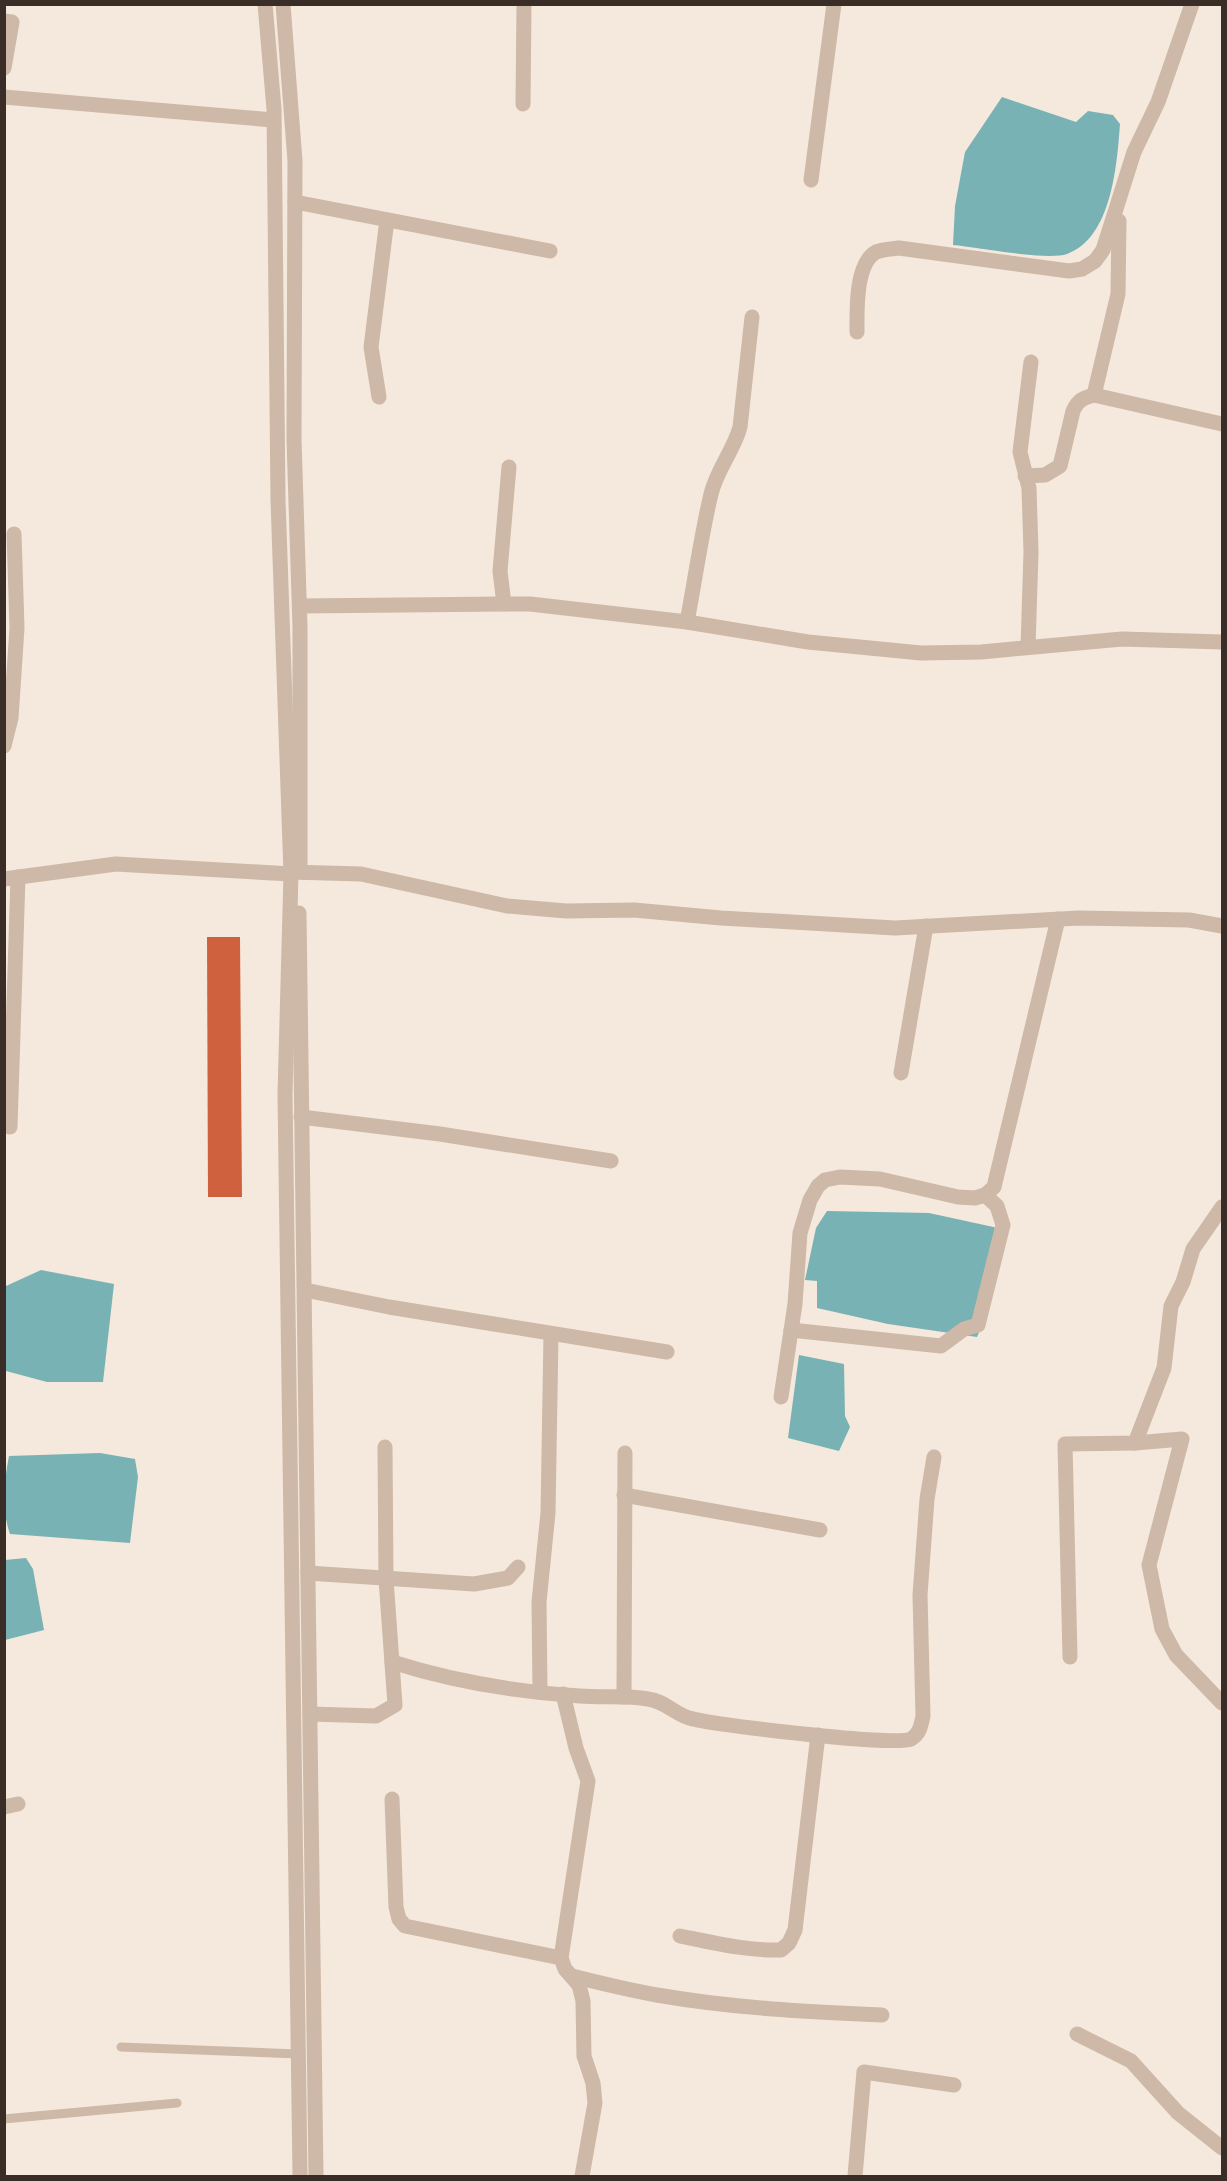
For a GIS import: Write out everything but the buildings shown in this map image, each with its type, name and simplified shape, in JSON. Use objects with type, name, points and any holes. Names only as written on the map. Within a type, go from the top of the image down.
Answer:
[{"type":"street","points":[[265,4],[273,120],[278,500],[294,873],[301,1117],[316,2176]]},
{"type":"street","points":[[283,4],[295,161],[294,440],[300,606],[294,873],[285,1094],[300,2176]]},
{"type":"street","points":[[523,104],[524,4]]},
{"type":"street","points":[[811,180],[834,4]]},
{"type":"street","points":[[857,332],[857,291],[864,268],[870,257],[878,251],[899,248],[1069,271],[1082,269],[1095,261],[1103,250],[1134,152],[1158,102],[1192,4]]},
{"type":"street","points":[[4,21],[12,22],[4,68]]},
{"type":"street","points":[[4,97],[273,120]]},
{"type":"street","points":[[295,202],[550,251]]},
{"type":"street","points":[[1094,395],[1118,294],[1119,204]]},
{"type":"street","points":[[379,397],[371,347],[387,220]]},
{"type":"street","points":[[687,622],[711,494],[719,469],[736,442],[740,426],[752,317]]},
{"type":"street","points":[[1028,647],[1031,552],[1029,488],[1020,453],[1031,362]]},
{"type":"street","points":[[1025,476],[1045,475],[1060,466],[1077,402],[1094,395],[1222,424]]},
{"type":"street","points":[[504,604],[500,571],[509,467]]},
{"type":"street","points":[[4,746],[11,717],[18,628],[10,599],[14,534]]},
{"type":"street","points":[[300,606],[530,604],[687,622],[808,642],[921,653],[981,652],[1122,639],[1222,642]]},
{"type":"street","points":[[10,1127],[11,878],[116,864],[361,874],[507,906],[566,911],[634,910],[838,926],[926,926],[1058,919],[1145,918],[1189,920],[1222,926]]},
{"type":"street","points":[[781,1397],[791,1330],[800,1233],[810,1200],[818,1186],[825,1180],[840,1177],[880,1179],[958,1197],[975,1198],[985,1195],[994,1187],[1058,919]]},
{"type":"street","points":[[901,1073],[926,926]]},
{"type":"street","points":[[301,1117],[440,1134],[610,1161]]},
{"type":"street","points":[[791,1330],[941,1346],[964,1329],[978,1324],[1003,1225],[997,1206],[985,1195]]},
{"type":"street","points":[[1135,1443],[1164,1368],[1171,1306],[1183,1282],[1193,1249],[1222,1207]]},
{"type":"street","points":[[305,1290],[551,1335],[668,1352]]},
{"type":"street","points":[[540,1691],[539,1602],[548,1513],[551,1335]]},
{"type":"street","points":[[1070,1657],[1065,1444],[1135,1443],[1182,1439],[1149,1564],[1156,1607],[1167,1638],[1176,1655],[1222,1702]]},
{"type":"street","points":[[310,1714],[376,1716],[394,1705],[386,1578],[385,1447]]},
{"type":"street","points":[[624,1697],[625,1453]]},
{"type":"street","points":[[392,1662],[442,1677],[563,1694],[650,1699],[663,1702],[680,1715],[693,1719],[818,1735],[894,1741],[910,1740],[920,1731],[923,1716],[920,1595],[927,1498],[934,1457]]},
{"type":"street","points":[[624,1495],[820,1530]]},
{"type":"street","points":[[308,1573],[474,1584],[508,1578],[518,1567]]},
{"type":"street","points":[[292,1686],[309,1687]]},
{"type":"street","points":[[563,1694],[576,1748],[588,1781],[561,1958],[579,1986],[583,2001],[584,2056],[592,2077],[595,2103],[582,2176]]},
{"type":"street","points":[[680,1936],[733,1947],[771,1950],[781,1950],[789,1943],[795,1930],[818,1735]]},
{"type":"street","points":[[392,1799],[396,1907],[399,1919],[405,1926],[561,1958]]},
{"type":"street","points":[[572,1976],[656,1995],[705,2002],[793,2011],[882,2015]]},
{"type":"street","points":[[1077,2034],[1131,2061],[1178,2113],[1222,2148]]},
{"type":"street","points":[[855,2176],[864,2072],[954,2085]]},
{"type":"lane","points":[[122,2047],[298,2054]]},
{"type":"lane","points":[[4,2120],[177,2103]]},
{"type":"water","points":[[1002,97],[1076,122],[1088,111],[1113,115],[1120,124],[1114,178],[1103,216],[1094,233],[1082,245],[1067,254],[1028,255],[953,245],[955,206],[965,152]]},
{"type":"water","points":[[827,1211],[929,1213],[998,1228],[986,1315],[977,1337],[888,1324],[817,1308],[817,1281],[805,1280],[816,1228]]},
{"type":"water","points":[[41,1270],[114,1284],[103,1382],[47,1382],[6,1371],[6,1286]]},
{"type":"water","points":[[799,1355],[844,1364],[845,1416],[850,1427],[839,1451],[788,1438]]},
{"type":"water","points":[[100,1453],[135,1459],[138,1477],[130,1543],[10,1534],[5,1515],[4,1495],[9,1456]]},
{"type":"water","points":[[26,1558],[33,1569],[44,1630],[5,1640],[5,1560]]}]
